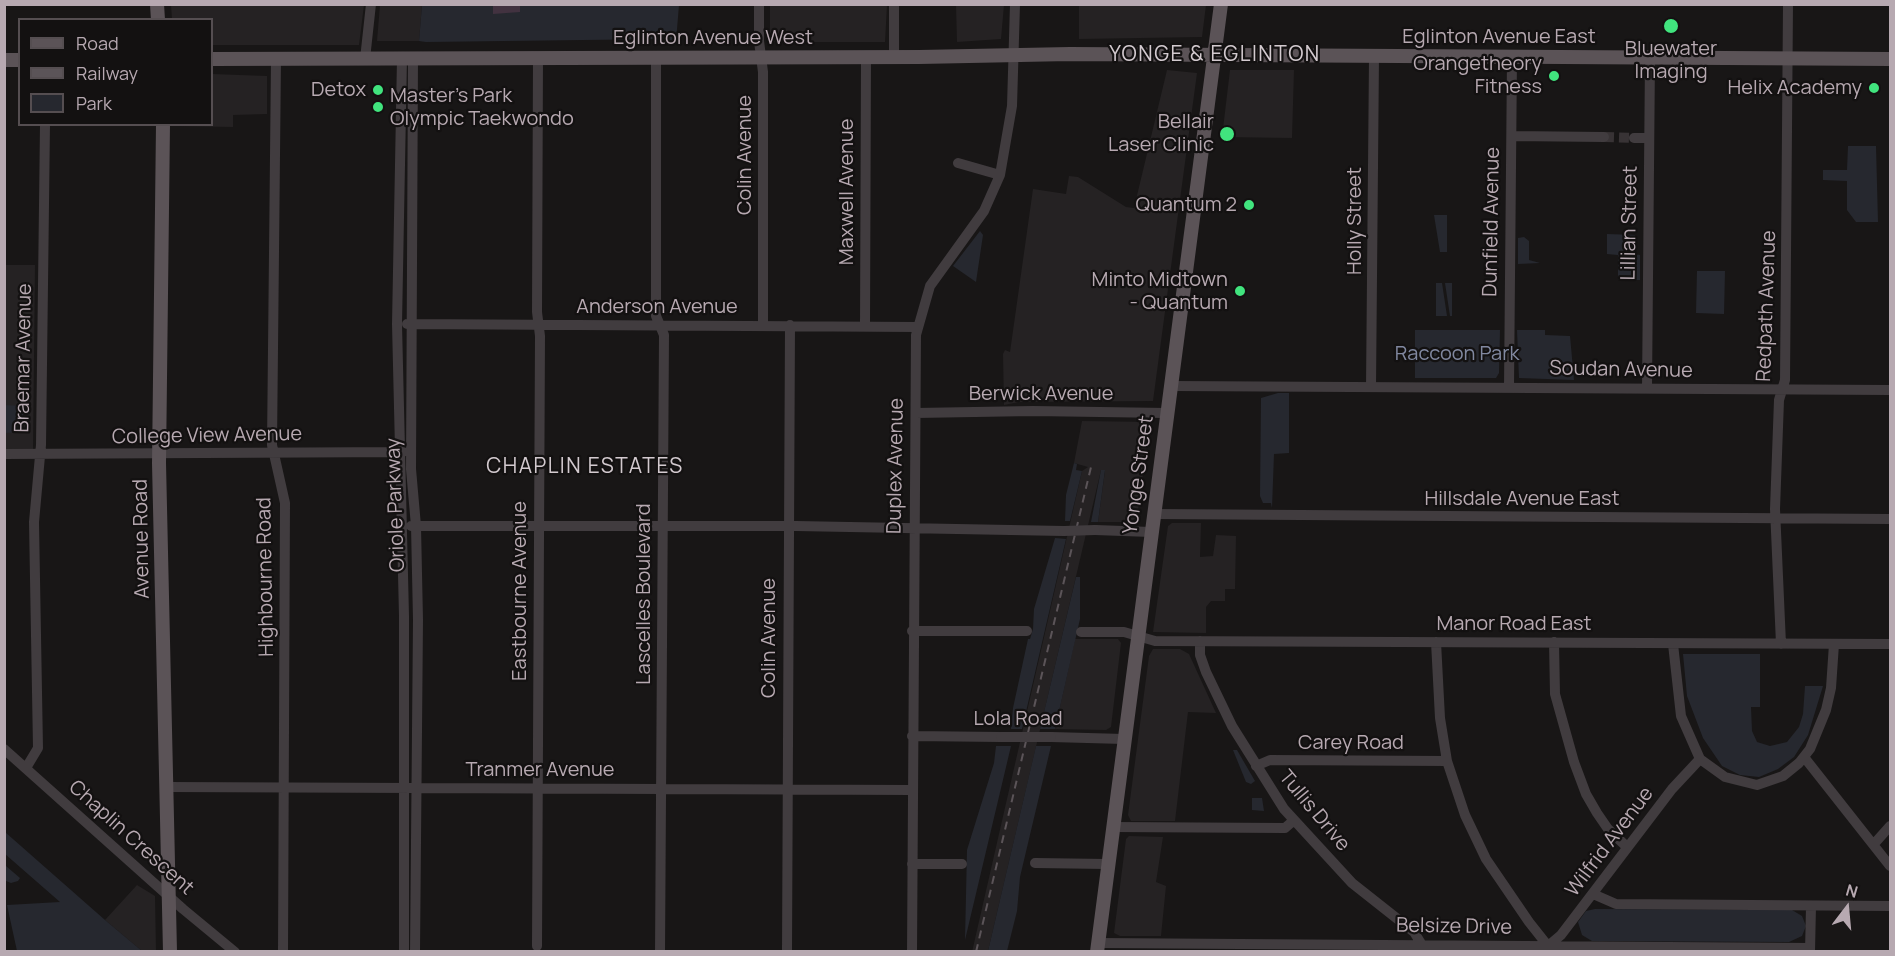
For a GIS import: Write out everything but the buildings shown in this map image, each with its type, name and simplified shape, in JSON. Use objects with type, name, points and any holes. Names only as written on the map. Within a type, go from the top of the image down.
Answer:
[{"type":"main road","name":"Yonge Street","points":[[1097,947],[1221,4]]},
{"type":"main road","name":"Eglinton Avenue West","points":[[213,59],[762,58],[1014,54],[1215,55]]},
{"type":"main road","name":"Eglinton Avenue East","points":[[1215,55],[1890,59]]},
{"type":"main road","name":"Avenue Road","points":[[163,126],[159,453],[171,897],[170,951]]},
{"type":"street","points":[[365,59],[371,4]]},
{"type":"street","name":"Colin Avenue","points":[[759,4],[759,42],[762,58],[763,325]]},
{"type":"street","points":[[894,4],[894,57]]},
{"type":"street","name":"Duplex Avenue","points":[[912,951],[912,631],[917,327],[930,286],[984,211],[1000,175],[1010,124],[1015,4]]},
{"type":"street","name":"Redpath Avenue","points":[[1781,644],[1776,518],[1779,400],[1783,390],[1787,264],[1788,4]]},
{"type":"street","name":"Holly Street","points":[[1371,387],[1374,56]]},
{"type":"street","name":"Maxwell Avenue","points":[[865,326],[866,57]]},
{"type":"street","name":"Dunfield Avenue","points":[[1509,387],[1512,57]]},
{"type":"street","name":"Oriole Parkway","points":[[407,58],[412,324],[411,452],[416,526],[415,951]]},
{"type":"street","name":"Eastbourne Avenue","points":[[537,946],[538,58]]},
{"type":"street","name":"Lascelles Boulevard","points":[[656,58],[656,307],[664,335],[660,951]]},
{"type":"street","name":"Lillian Street","points":[[1647,388],[1650,58]]},
{"type":"street","name":"Highbourne Road","points":[[276,59],[274,453],[285,503],[284,951]]},
{"type":"street","name":"Oriole Parkway","points":[[404,951],[405,788],[397,324],[407,89]]},
{"type":"street","name":"Braemar Avenue","points":[[26,768],[39,748],[34,522],[40,453],[45,126]]},
{"type":"street","points":[[1512,136],[1604,137]]},
{"type":"street","points":[[1634,138],[1649,138]]},
{"type":"street","points":[[958,163],[1000,175]]},
{"type":"street","name":"Anderson Avenue","points":[[397,324],[917,327]]},
{"type":"street","name":"Colin Avenue","points":[[787,951],[790,325]]},
{"type":"street","name":"Soudan Avenue","points":[[1172,386],[1890,390]]},
{"type":"street","name":"Berwick Avenue","points":[[916,412],[1167,413]]},
{"type":"street","name":"College View Avenue","points":[[4,454],[411,452]]},
{"type":"street","name":"Hillsdale Avenue East","points":[[1154,514],[1890,519]]},
{"type":"street","points":[[402,526],[788,526],[1151,532]]},
{"type":"street","points":[[912,631],[1026,631]]},
{"type":"street","name":"Manor Road East","points":[[1081,632],[1124,632],[1151,641],[1890,644]]},
{"type":"street","name":"Tullis Drive","points":[[1200,641],[1206,672],[1232,726],[1293,821],[1352,883],[1414,932],[1422,945]]},
{"type":"street","points":[[1436,642],[1440,718],[1447,761],[1465,815],[1486,859],[1548,946]]},
{"type":"street","points":[[1554,642],[1555,694],[1574,762],[1586,794],[1597,813],[1608,829],[1627,847]]},
{"type":"street","points":[[1673,644],[1681,716],[1700,759],[1725,777],[1757,784],[1783,776],[1804,757],[1818,734],[1826,710],[1832,679],[1834,644]]},
{"type":"street","name":"Lola Road","points":[[912,736],[1124,739]]},
{"type":"street","name":"Chaplin Crescent","points":[[4,749],[235,951]]},
{"type":"street","points":[[1804,757],[1890,866]]},
{"type":"street","name":"Wilfrid Avenue","points":[[1548,946],[1561,935],[1672,789],[1700,759]]},
{"type":"street","name":"Carey Road","points":[[1256,766],[1270,760],[1447,761]]},
{"type":"street","name":"Tranmer Avenue","points":[[167,787],[912,790]]},
{"type":"street","points":[[1112,827],[1284,828],[1293,821]]},
{"type":"street","points":[[1874,844],[1890,826]]},
{"type":"street","points":[[1035,863],[1107,864]]},
{"type":"street","points":[[912,864],[962,864]]},
{"type":"street","points":[[1593,894],[1616,904],[1890,906]]},
{"type":"street","points":[[1810,950],[1811,906]]},
{"type":"street","name":"Belsize Drive","points":[[1097,947],[1422,945],[1810,950]]},
{"type":"shaded area","points":[[171,4],[364,5],[359,45],[213,45],[213,18],[172,18]]},
{"type":"shaded area","points":[[380,5],[422,5],[419,41],[377,41]]},
{"type":"shaded area","points":[[493,5],[520,5],[520,12],[493,14]]},
{"type":"shaded area","points":[[770,5],[887,5],[885,42],[770,42]]},
{"type":"shaded area","points":[[956,5],[1004,5],[1001,39],[957,42]]},
{"type":"shaded area","points":[[1079,5],[1206,5],[1202,37],[1079,39]]},
{"type":"shaded area","points":[[1167,70],[1197,73],[1153,401],[1019,402],[1004,405],[1003,354],[1005,350],[1010,352],[1033,189],[1066,194],[1069,176],[1078,177],[1126,207],[1134,208]]},
{"type":"shaded area","points":[[1230,70],[1294,70],[1292,138],[1222,137]]},
{"type":"shaded area","points":[[213,74],[267,76],[267,114],[233,115],[233,127],[178,126],[213,126]]},
{"type":"shaded area","points":[[5,265],[35,265],[33,450],[5,449]]},
{"type":"shaded area","points":[[1082,421],[1150,422],[1137,517],[1130,522],[1098,522],[1105,471],[1101,470],[988,951],[972,952],[1082,471],[1088,467],[1074,463]]},
{"type":"shaded area","points":[[1172,523],[1201,523],[1200,557],[1213,556],[1216,535],[1236,536],[1235,589],[1225,589],[1225,601],[1211,601],[1206,607],[1206,633],[1153,632],[1168,526]]},
{"type":"shaded area","points":[[1075,639],[1118,639],[1121,643],[1111,727],[1106,730],[1055,729]]},
{"type":"shaded area","points":[[1153,649],[1180,649],[1189,654],[1216,713],[1188,712],[1175,821],[1131,821],[1128,815],[1149,656]]},
{"type":"shaded area","points":[[1129,836],[1163,837],[1156,882],[1166,886],[1161,936],[1120,936],[1114,933],[1126,839]]},
{"type":"shaded area","points":[[137,885],[155,896],[156,951],[142,951],[105,920]]},
{"type":"green space","points":[[422,5],[679,5],[676,41],[663,39],[426,42],[419,41]]},
{"type":"green space","points":[[1848,146],[1876,146],[1878,222],[1856,222],[1847,210],[1847,181],[1823,180],[1823,170],[1847,170]]},
{"type":"green space","points":[[1434,215],[1447,215],[1447,252],[1440,252]]},
{"type":"green space","points":[[980,231],[983,235],[976,282],[953,266]]},
{"type":"green space","points":[[1607,234],[1635,235],[1634,254],[1640,255],[1640,280],[1618,280],[1618,255],[1607,254]]},
{"type":"green space","points":[[1524,237],[1529,241],[1529,260],[1540,263],[1518,264],[1518,238]]},
{"type":"green space","points":[[1697,271],[1725,271],[1724,314],[1696,313]]},
{"type":"green space","points":[[1436,283],[1442,283],[1447,316],[1436,316]]},
{"type":"green space","points":[[1445,283],[1452,283],[1452,316],[1450,316]]},
{"type":"green space","name":"Raccoon Park","points":[[1415,330],[1500,330],[1499,373],[1496,378],[1415,378]]},
{"type":"green space","points":[[1517,330],[1545,330],[1545,335],[1570,336],[1574,380],[1519,378]]},
{"type":"green space","points":[[1278,393],[1289,393],[1289,453],[1274,454],[1272,508],[1271,503],[1263,503],[1260,496],[1261,398]]},
{"type":"green space","points":[[4,405],[23,406],[23,430],[5,433]]},
{"type":"green space","points":[[1074,463],[1077,464],[1076,470],[1082,471],[1070,521],[1065,521],[1066,495]]},
{"type":"green space","points":[[1101,470],[1105,470],[1098,522],[1091,522]]},
{"type":"green space","points":[[1055,538],[1066,539],[1022,729],[1011,729],[1013,708],[1028,639],[1033,629],[1034,609]]},
{"type":"green space","points":[[1076,577],[1080,577],[1080,619],[1055,729],[1040,729]]},
{"type":"green space","points":[[1683,654],[1760,654],[1760,707],[1751,707],[1752,731],[1757,742],[1770,746],[1787,742],[1799,727],[1803,714],[1805,686],[1823,686],[1808,735],[1794,757],[1778,769],[1759,777],[1740,775],[1722,766],[1703,738],[1687,696]]},
{"type":"green space","points":[[996,746],[1011,746],[965,940],[967,850],[994,763]]},
{"type":"green space","points":[[1036,746],[1051,746],[1020,877],[1017,911],[1007,951],[988,951]]},
{"type":"green space","points":[[1233,750],[1237,750],[1255,781],[1251,784],[1246,782]]},
{"type":"green space","points":[[1252,798],[1262,798],[1264,811],[1252,810]]},
{"type":"green space","points":[[5,832],[142,951],[17,951],[7,905],[60,902],[5,854]]},
{"type":"green space","points":[[6,866],[20,878],[18,881],[11,883],[6,881]]},
{"type":"green space","points":[[1595,909],[1792,910],[1802,916],[1806,926],[1802,936],[1789,942],[1592,941],[1582,935],[1578,922],[1586,911]]},
{"type":"tunnel","points":[[1604,137],[1634,138]]},
{"type":"railway","points":[[976,952],[1091,467]]},
{"type":"place","name":"Bluewater Imaging","points":[[1671,26]]},
{"type":"place","name":"Orangetheory Fitness","points":[[1554,76]]},
{"type":"place","name":"Helix Academy","points":[[1874,88]]},
{"type":"place","name":"Detox","points":[[378,90]]},
{"type":"place","name":"Master’s Park Olympic Taekwondo","points":[[378,107]]},
{"type":"place","name":"Bellair Laser Clinic","points":[[1227,134]]},
{"type":"place","name":"Quantum 2","points":[[1249,205]]},
{"type":"place","name":"Minto Midtown - Quantum","points":[[1240,291]]},
{"type":"district","name":"YONGE & EGLINTON","points":[[1215,55]]},
{"type":"district","name":"CHAPLIN ESTATES","points":[[585,467]]}]
